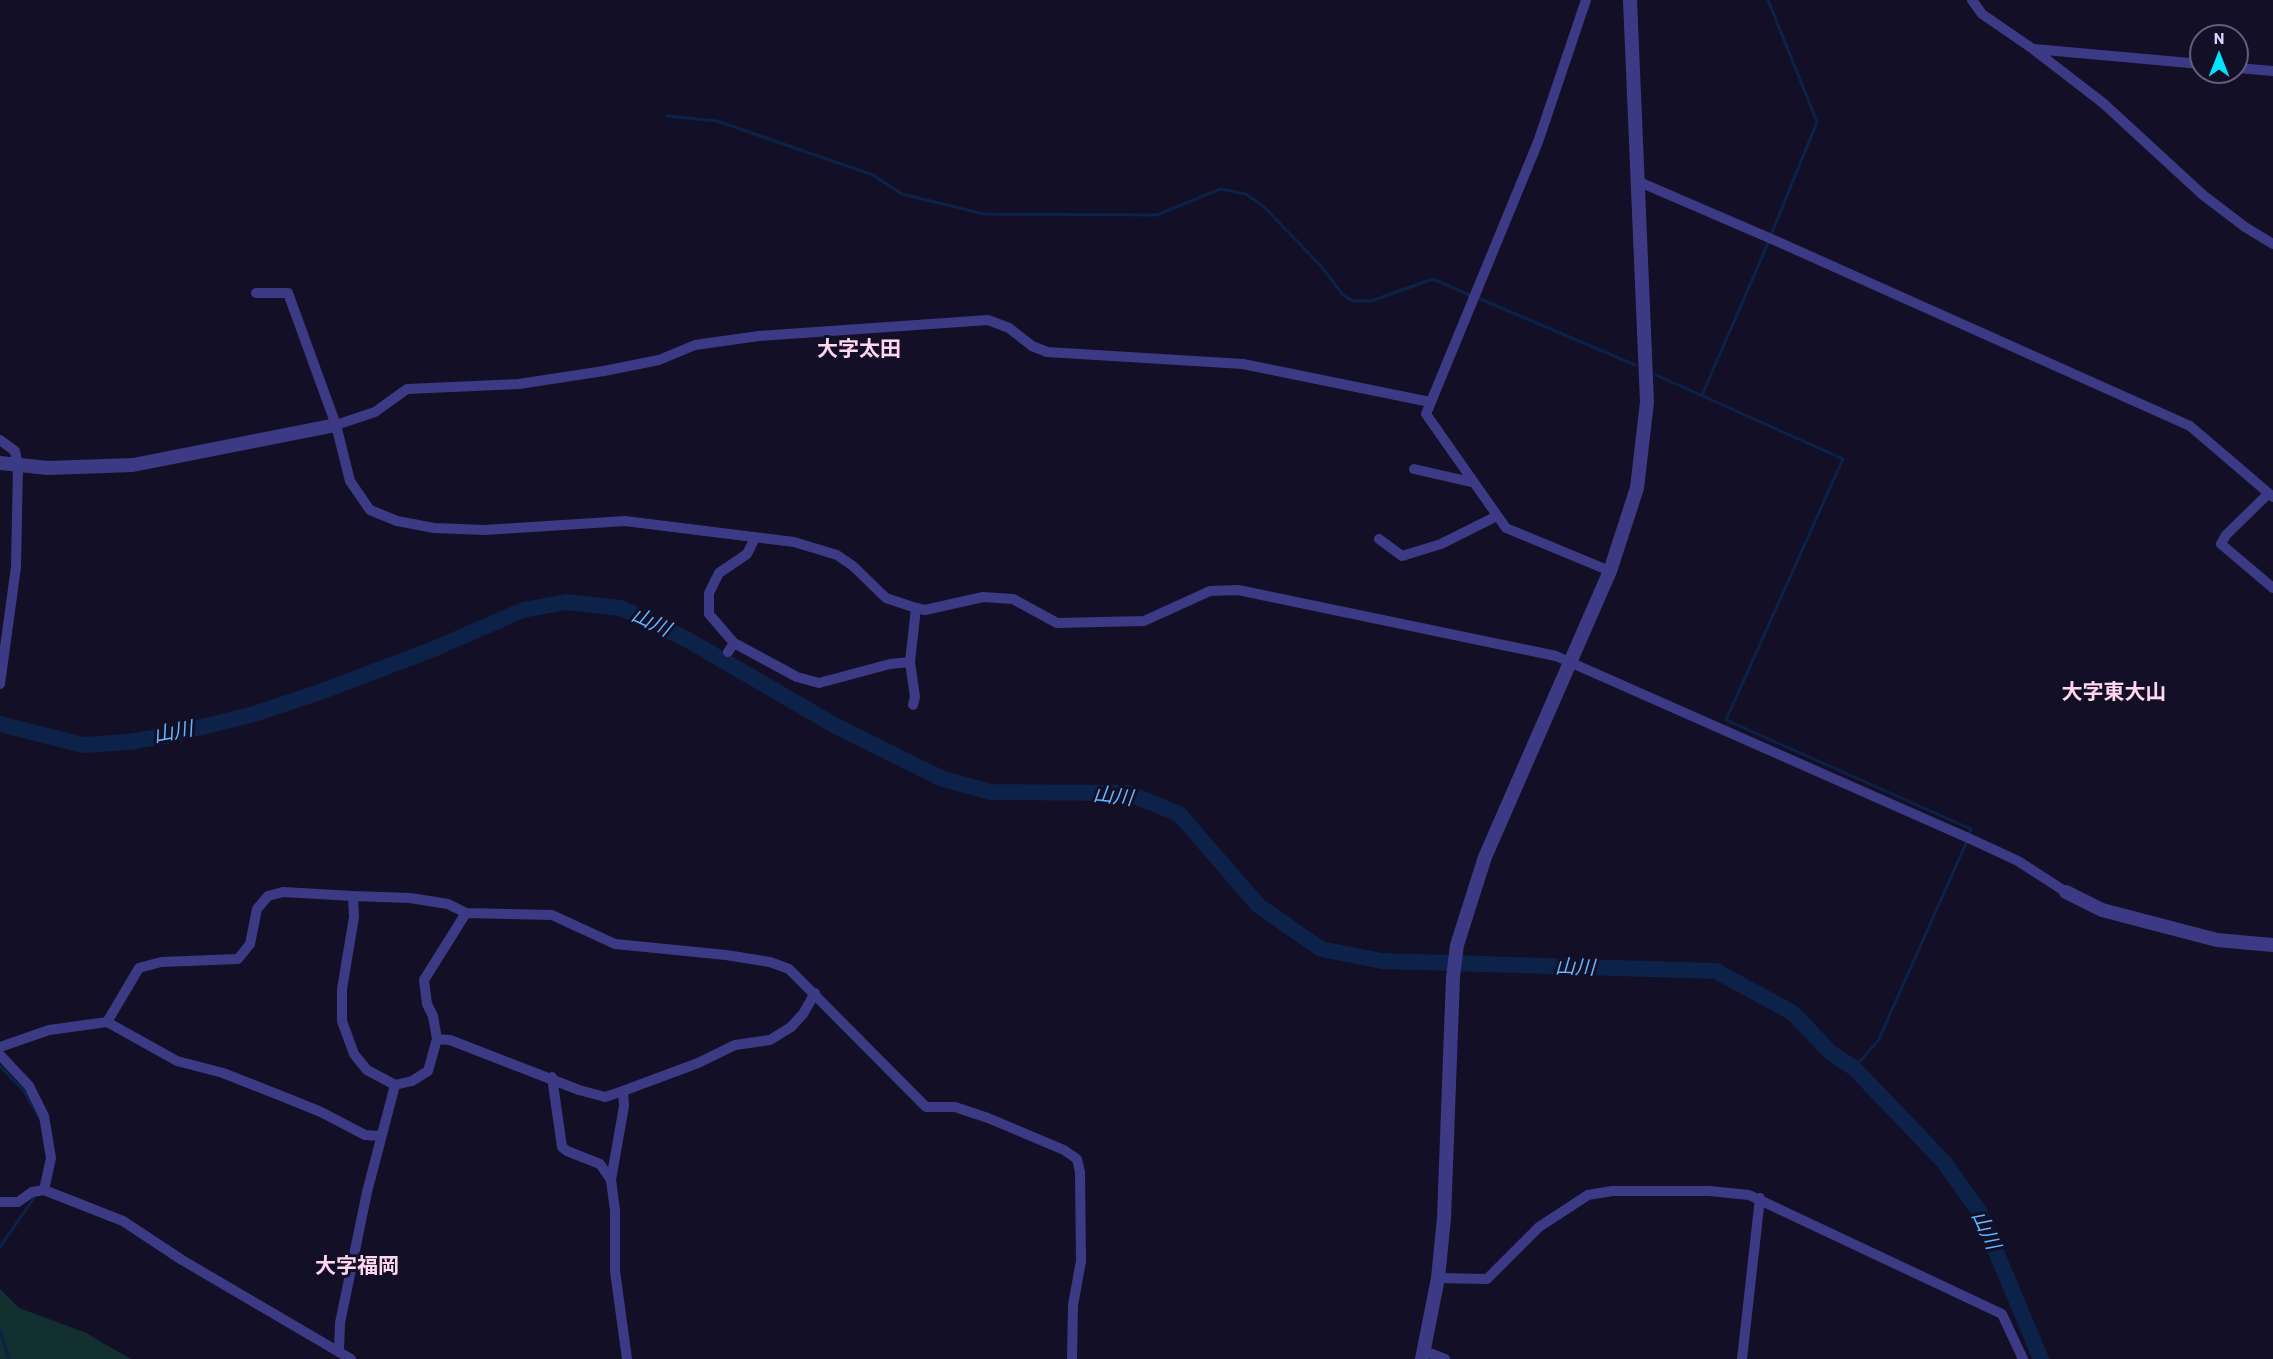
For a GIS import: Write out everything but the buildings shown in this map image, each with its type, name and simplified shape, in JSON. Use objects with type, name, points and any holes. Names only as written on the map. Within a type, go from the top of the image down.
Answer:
[{"type":"street","points":[[1586,0],[1538,142],[1426,414],[1471,482],[1506,528],[1610,571]]},
{"type":"street","points":[[1445,1359],[1423,1355],[1438,1278],[1446,1179],[1453,977],[1457,945],[1485,857],[1610,571],[1637,488],[1647,402],[1630,0]]},
{"type":"street","points":[[1972,0],[1982,14],[2033,49],[2103,103],[2202,195],[2273,244]]},
{"type":"street","points":[[2033,49],[2189,63]]},
{"type":"street","points":[[2249,69],[2273,71]]},
{"type":"street","points":[[1637,182],[1774,240],[2190,426],[2270,495],[2226,535],[2221,544],[2273,588]]},
{"type":"street","points":[[256,293],[288,293],[336,425],[350,481],[370,510],[397,521],[434,528],[485,530],[625,521],[794,542],[837,555],[853,566],[886,598],[916,609],[925,610],[983,597],[1013,599],[1057,623],[1144,621],[1210,591],[1238,590],[1556,656],[2018,861],[2066,892],[2102,910],[2217,940],[2273,945]]},
{"type":"street","points":[[0,463],[48,468],[133,465],[336,425],[375,412],[407,389],[519,384],[659,360],[695,345],[759,336],[988,320],[1009,328],[1032,346],[1047,352],[1244,364],[1430,402]]},
{"type":"street","points":[[0,440],[15,451],[18,466],[16,567],[0,684]]},
{"type":"street","points":[[1414,469],[1471,482]]},
{"type":"street","points":[[1379,538],[1402,556],[1441,544],[1497,516]]},
{"type":"street","points":[[755,538],[747,554],[719,573],[709,592],[709,614],[731,647],[797,677],[819,683],[890,664],[910,662]]},
{"type":"street","points":[[914,705],[910,662],[916,609]]},
{"type":"street","points":[[107,1022],[139,968],[161,962],[238,959],[250,944],[257,909],[268,896],[283,892],[420,899],[448,904],[466,913],[552,915],[615,944],[770,962],[789,969],[815,993],[926,1107],[955,1107],[988,1118],[1064,1150],[1077,1159],[1080,1172],[1081,1261],[1073,1305],[1072,1359]]},
{"type":"street","points":[[353,896],[354,917],[342,989],[342,1021],[354,1054],[360,1062],[367,1070],[395,1085],[412,1082],[428,1071],[437,1039],[433,1016],[427,1004],[424,980],[466,913]]},
{"type":"street","points":[[437,1039],[450,1040],[605,1097],[698,1063],[735,1045],[770,1040],[792,1027],[803,1014],[815,993]]},
{"type":"street","points":[[0,1047],[49,1030],[107,1022],[177,1061],[223,1073],[284,1097],[321,1112],[364,1135],[381,1136]]},
{"type":"street","points":[[0,1055],[29,1086],[44,1116],[51,1158],[44,1190]]},
{"type":"street","points":[[552,1077],[562,1147],[600,1164],[611,1180]]},
{"type":"street","points":[[339,1350],[340,1323],[381,1136],[395,1085]]},
{"type":"street","points":[[623,1091],[624,1106],[611,1180],[615,1210],[615,1270],[627,1359]]},
{"type":"street","points":[[0,1202],[18,1202],[32,1192],[44,1190],[123,1221],[182,1260],[351,1359]]},
{"type":"street","points":[[1438,1278],[1487,1279],[1539,1227],[1588,1195],[1612,1191],[1709,1191],[1760,1198],[2002,1314],[2023,1359]]},
{"type":"street","points":[[1742,1359],[1760,1198]]},
{"type":"green space","points":[[0,1289],[19,1308],[84,1332],[131,1359],[0,1359]]},
{"type":"waterway","points":[[1768,0],[1817,122],[1771,235]]},
{"type":"waterway","points":[[667,116],[717,121],[873,175],[902,194],[984,214],[1157,215],[1220,189],[1246,194],[1264,207],[1321,266],[1343,295],[1353,301],[1371,301],[1433,279],[1472,296]]},
{"type":"waterway","points":[[1702,395],[1769,241]]},
{"type":"waterway","points":[[1478,298],[1635,365]]},
{"type":"waterway","points":[[1656,375],[1843,459],[1726,720],[1971,829],[1969,835]]},
{"type":"waterway","name":"山川","points":[[0,724],[83,745],[129,742],[170,735],[254,714],[320,692],[436,648],[523,610],[566,602],[621,608],[688,640],[834,725],[943,779],[991,792],[1128,793],[1179,814],[1259,906],[1321,949],[1382,961],[1716,971],[1793,1013],[1831,1053],[1854,1068],[1944,1162],[1979,1211],[2041,1359]]},
{"type":"waterway","points":[[1854,1068],[1878,1041],[1967,841]]},
{"type":"waterway","points":[[0,1066],[24,1091],[40,1119]]},
{"type":"waterway","points":[[0,1247],[36,1195]]},
{"type":"waterway","points":[[0,1330],[9,1359]]},
{"type":"district","name":"大字太田","points":[[859,349]]},
{"type":"district","name":"大字東大山","points":[[2114,692]]},
{"type":"district","name":"大字福岡","points":[[357,1266]]}]
